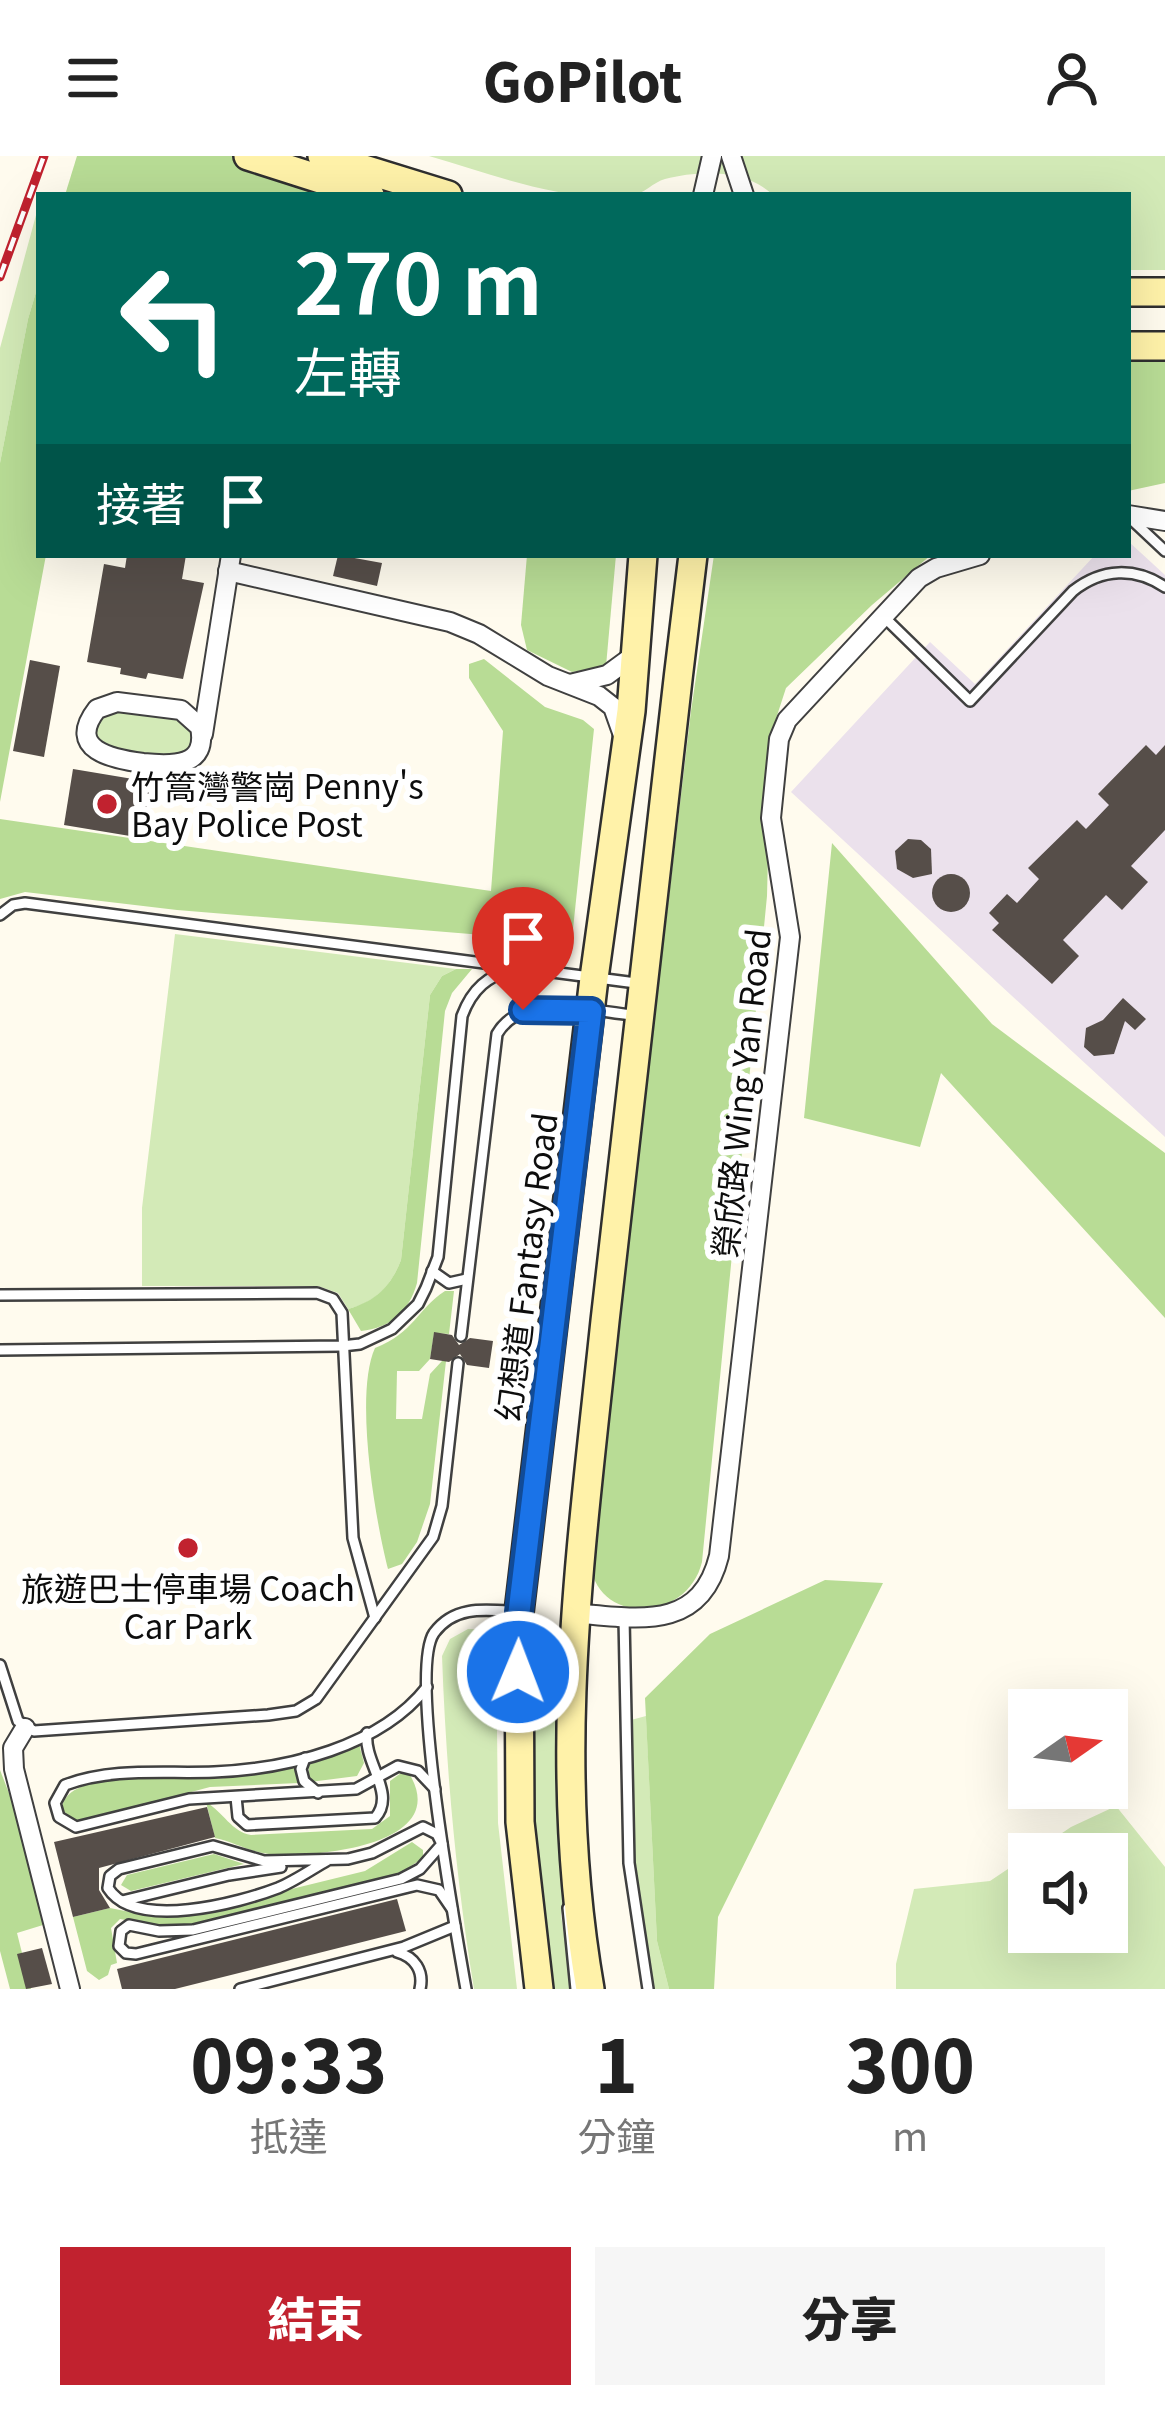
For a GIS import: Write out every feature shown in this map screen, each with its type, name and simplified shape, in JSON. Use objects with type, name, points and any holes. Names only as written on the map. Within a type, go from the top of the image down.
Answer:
[{"type":"main road","points":[[248,156],[357,192]]},
{"type":"main road","points":[[322,156],[438,192]]},
{"type":"main road","points":[[1131,292],[1165,292]]},
{"type":"main road","points":[[1131,346],[1165,346]]},
{"type":"main road","name":"幻想道 Fantasy Road","points":[[539,1989],[520,1822],[519,1612],[637,653],[644,558]]},
{"type":"main road","points":[[590,1989],[575,1874],[569,1769],[573,1613],[637,1016],[693,558]]},
{"type":"street","points":[[704,192],[712,156]]},
{"type":"street","points":[[731,156],[743,192]]},
{"type":"street","points":[[1131,516],[1165,521]]},
{"type":"street","name":"榮欣路 Wing Yan Road","points":[[573,1613],[650,1618],[688,1606],[704,1593],[715,1571],[790,937],[771,818],[779,739],[787,720],[926,572],[970,558]]},
{"type":"street","points":[[207,694],[191,707],[175,709],[117,702],[103,705],[88,725],[90,742],[111,759],[172,766],[189,762],[202,742],[230,563],[479,634],[528,665],[614,707],[626,745]]},
{"type":"street","points":[[570,684],[607,675],[637,653]]},
{"type":"street","points":[[175,709],[196,721],[202,742]]},
{"type":"street","points":[[25,1728],[13,1748],[14,1769],[70,1989]]},
{"type":"lane","points":[[1131,519],[1165,551]]},
{"type":"lane","points":[[883,616],[970,701],[1088,580],[1125,572],[1146,576],[1165,587]]},
{"type":"lane","points":[[0,915],[25,903],[641,984]]},
{"type":"lane","points":[[0,1350],[342,1346],[377,1338],[406,1318],[418,1304],[437,1257],[462,1016],[467,1001],[487,979],[515,969]]},
{"type":"lane","points":[[461,1336],[496,1034],[506,1020],[523,1010],[637,1016]]},
{"type":"lane","points":[[432,1271],[449,1283],[467,1279]]},
{"type":"lane","points":[[0,1295],[317,1293],[339,1305],[353,1538],[375,1618]]},
{"type":"lane","points":[[0,1665],[16,1717],[25,1728],[40,1731],[296,1711],[316,1699],[425,1552],[438,1522],[458,1363]]},
{"type":"lane","points":[[466,1989],[435,1789],[428,1644],[446,1620],[473,1610],[519,1612],[558,1651],[570,1674]]},
{"type":"lane","points":[[624,1618],[628,1863],[647,1989]]},
{"type":"lane","points":[[427,1688],[404,1712],[368,1733],[306,1757],[235,1771],[138,1772],[94,1778],[65,1785],[55,1803],[63,1822],[76,1827],[189,1799],[356,1790],[392,1767],[418,1772],[435,1789]]},
{"type":"lane","points":[[236,1797],[238,1817],[247,1825],[370,1820],[382,1810],[379,1777],[369,1761],[368,1733]]},
{"type":"lane","points":[[306,1757],[302,1775],[307,1786],[318,1792]]},
{"type":"lane","points":[[121,1901],[229,1875],[372,1853],[423,1827],[437,1834],[442,1844]]},
{"type":"lane","points":[[442,1844],[429,1862],[401,1879],[193,1930],[170,1932],[129,1925],[118,1941],[126,1953],[136,1954],[417,1885],[439,1890],[452,1909]]},
{"type":"lane","points":[[206,1847],[226,1848],[264,1861],[328,1860],[279,1888],[189,1910],[148,1911],[121,1901],[108,1888],[114,1871],[206,1847]]},
{"type":"lane","points":[[575,1874],[566,1915],[577,1989]]},
{"type":"lane","points":[[240,1989],[386,1952],[455,1926]]},
{"type":"lane","points":[[386,1952],[402,1953],[415,1962],[422,1977],[420,1989]]},
{"type":"shaded area","points":[[1131,544],[1165,575],[1165,1137],[791,792],[930,642],[975,684],[1092,558],[1131,558]]},
{"type":"green space","points":[[77,156],[236,156],[336,192],[66,192]]},
{"type":"green space","points":[[429,156],[1165,156],[1165,270],[1131,270],[1131,192],[769,192],[750,180],[707,173],[665,179],[641,192],[560,192]]},
{"type":"green space","points":[[36,215],[36,292],[0,463],[0,348]]},
{"type":"green space","points":[[36,292],[36,558],[45,558],[0,802],[0,463]]},
{"type":"green space","points":[[1131,356],[1165,356],[1165,483],[1131,490]]},
{"type":"green space","points":[[527,558],[616,558],[606,666],[572,672],[527,650],[521,625]]},
{"type":"green space","points":[[714,558],[927,558],[786,688],[771,734],[767,896],[702,1562],[679,1597],[642,1609],[623,1606],[607,1596],[595,1581],[590,1559],[691,711]]},
{"type":"green space","points":[[484,659],[545,707],[583,720],[594,729],[573,929],[567,942],[177,910],[25,892],[0,899],[0,819],[491,891],[503,731],[469,678],[469,664]]},
{"type":"green space","points":[[104,709],[184,716],[196,740],[179,760],[98,747],[92,726]]},
{"type":"green space","points":[[832,843],[992,1024],[1165,1153],[1165,1318],[941,1073],[920,1147],[804,1118]]},
{"type":"green space","points":[[175,934],[456,969],[442,976],[430,995],[401,1260],[387,1285],[367,1302],[348,1309],[338,1293],[318,1286],[142,1286],[142,1208]]},
{"type":"green space","points":[[456,969],[472,969],[452,993],[445,1011],[417,1283],[397,1317],[361,1331],[348,1309],[381,1291],[401,1260],[430,995],[442,976]]},
{"type":"green space","points":[[445,1291],[454,1291],[449,1334],[434,1333],[430,1359],[419,1371],[397,1371],[396,1419],[422,1419],[430,1374],[446,1361],[430,1504],[417,1542],[402,1564],[388,1569],[369,1457],[369,1369],[375,1348],[399,1335]]},
{"type":"green space","points":[[825,1580],[883,1583],[718,1917],[714,1989],[669,1989],[657,1941],[645,1698],[710,1634]]},
{"type":"green space","points":[[468,1629],[496,1630],[498,1823],[517,1989],[474,1989],[462,1906],[442,1656],[450,1639]]},
{"type":"green space","points":[[532,1635],[558,1664],[568,1880],[561,1915],[572,1989],[548,1989],[535,1880]]},
{"type":"green space","points":[[646,1716],[657,1941],[669,1989],[653,1989],[635,1858],[631,1720]]},
{"type":"green space","points":[[359,1744],[364,1763],[357,1776],[310,1782],[308,1763]]},
{"type":"green space","points":[[297,1766],[299,1783],[210,1787],[82,1821],[72,1820],[62,1809],[68,1796],[102,1781],[222,1778]]},
{"type":"green space","points":[[0,1770],[14,1806],[43,1925],[17,1933],[31,1989],[10,1989],[0,1951]]},
{"type":"green space","points":[[401,1773],[410,1775],[418,1799],[411,1818],[394,1833],[342,1850],[269,1854],[215,1838],[206,1802],[238,1830],[251,1835],[372,1829],[390,1816],[390,1781]]},
{"type":"green space","points":[[1118,1809],[1165,1867],[1165,1989],[896,1989],[896,1964],[914,1889],[990,1881],[1008,1869],[1008,1953],[1128,1953],[1128,1833],[1062,1833]]},
{"type":"green space","points":[[412,1842],[423,1850],[423,1858],[399,1874],[192,1925],[170,1928],[120,1919],[111,1928],[117,1963],[99,1980],[87,1971],[73,1917],[110,1908],[155,1917],[190,1914],[365,1871]]},
{"type":"green space","points":[[214,1854],[244,1864],[131,1891],[121,1885],[127,1875]]},
{"type":"building","points":[[127,558],[186,558],[182,579],[204,583],[183,679],[148,673],[146,679],[120,674],[121,668],[87,662],[104,564],[125,568]]},
{"type":"building","points":[[337,558],[382,563],[377,586],[333,576]]},
{"type":"building","points":[[30,660],[60,666],[44,757],[13,751]]},
{"type":"building","points":[[1146,745],[1156,755],[1165,745],[1165,830],[1131,866],[1148,882],[1122,910],[1106,895],[1063,940],[1079,956],[1052,984],[992,930],[999,923],[989,913],[1007,894],[1017,903],[1039,879],[1028,868],[1077,820],[1086,829],[1109,805],[1098,794]]},
{"type":"building","name":"竹篙灣警崗 Penny's Bay Police Post","points":[[73,769],[151,782],[142,838],[64,825]]},
{"type":"building","points":[[908,839],[921,840],[931,849],[932,874],[913,878],[897,869],[895,851]]},
{"type":"building","points":[[951,874],[964,880],[970,893],[964,906],[951,912],[938,906],[932,893],[938,880]]},
{"type":"building","points":[[1123,998],[1146,1019],[1135,1030],[1125,1021],[1114,1054],[1094,1056],[1084,1047],[1086,1028],[1103,1020]]},
{"type":"building","points":[[434,1332],[452,1335],[459,1345],[470,1338],[493,1341],[489,1368],[467,1365],[460,1354],[449,1362],[430,1359]]},
{"type":"building","points":[[207,1807],[215,1837],[99,1868],[99,1890],[110,1908],[73,1917],[54,1842]]},
{"type":"building","points":[[397,1899],[406,1931],[175,1989],[122,1989],[117,1969]]},
{"type":"building","points":[[42,1948],[52,1984],[26,1989],[17,1954]]},
{"type":"railway","points":[[0,277],[44,156]]},
{"type":"place","name":"竹篙灣警崗 Penny's Bay Police Post","points":[[107,804]]},
{"type":"place","name":"旅遊巴士停車場 Coach Car Park","points":[[188,1548]]},
{"type":"route","points":[[518,1672],[519,1612],[591,1011],[523,1010]]}]
